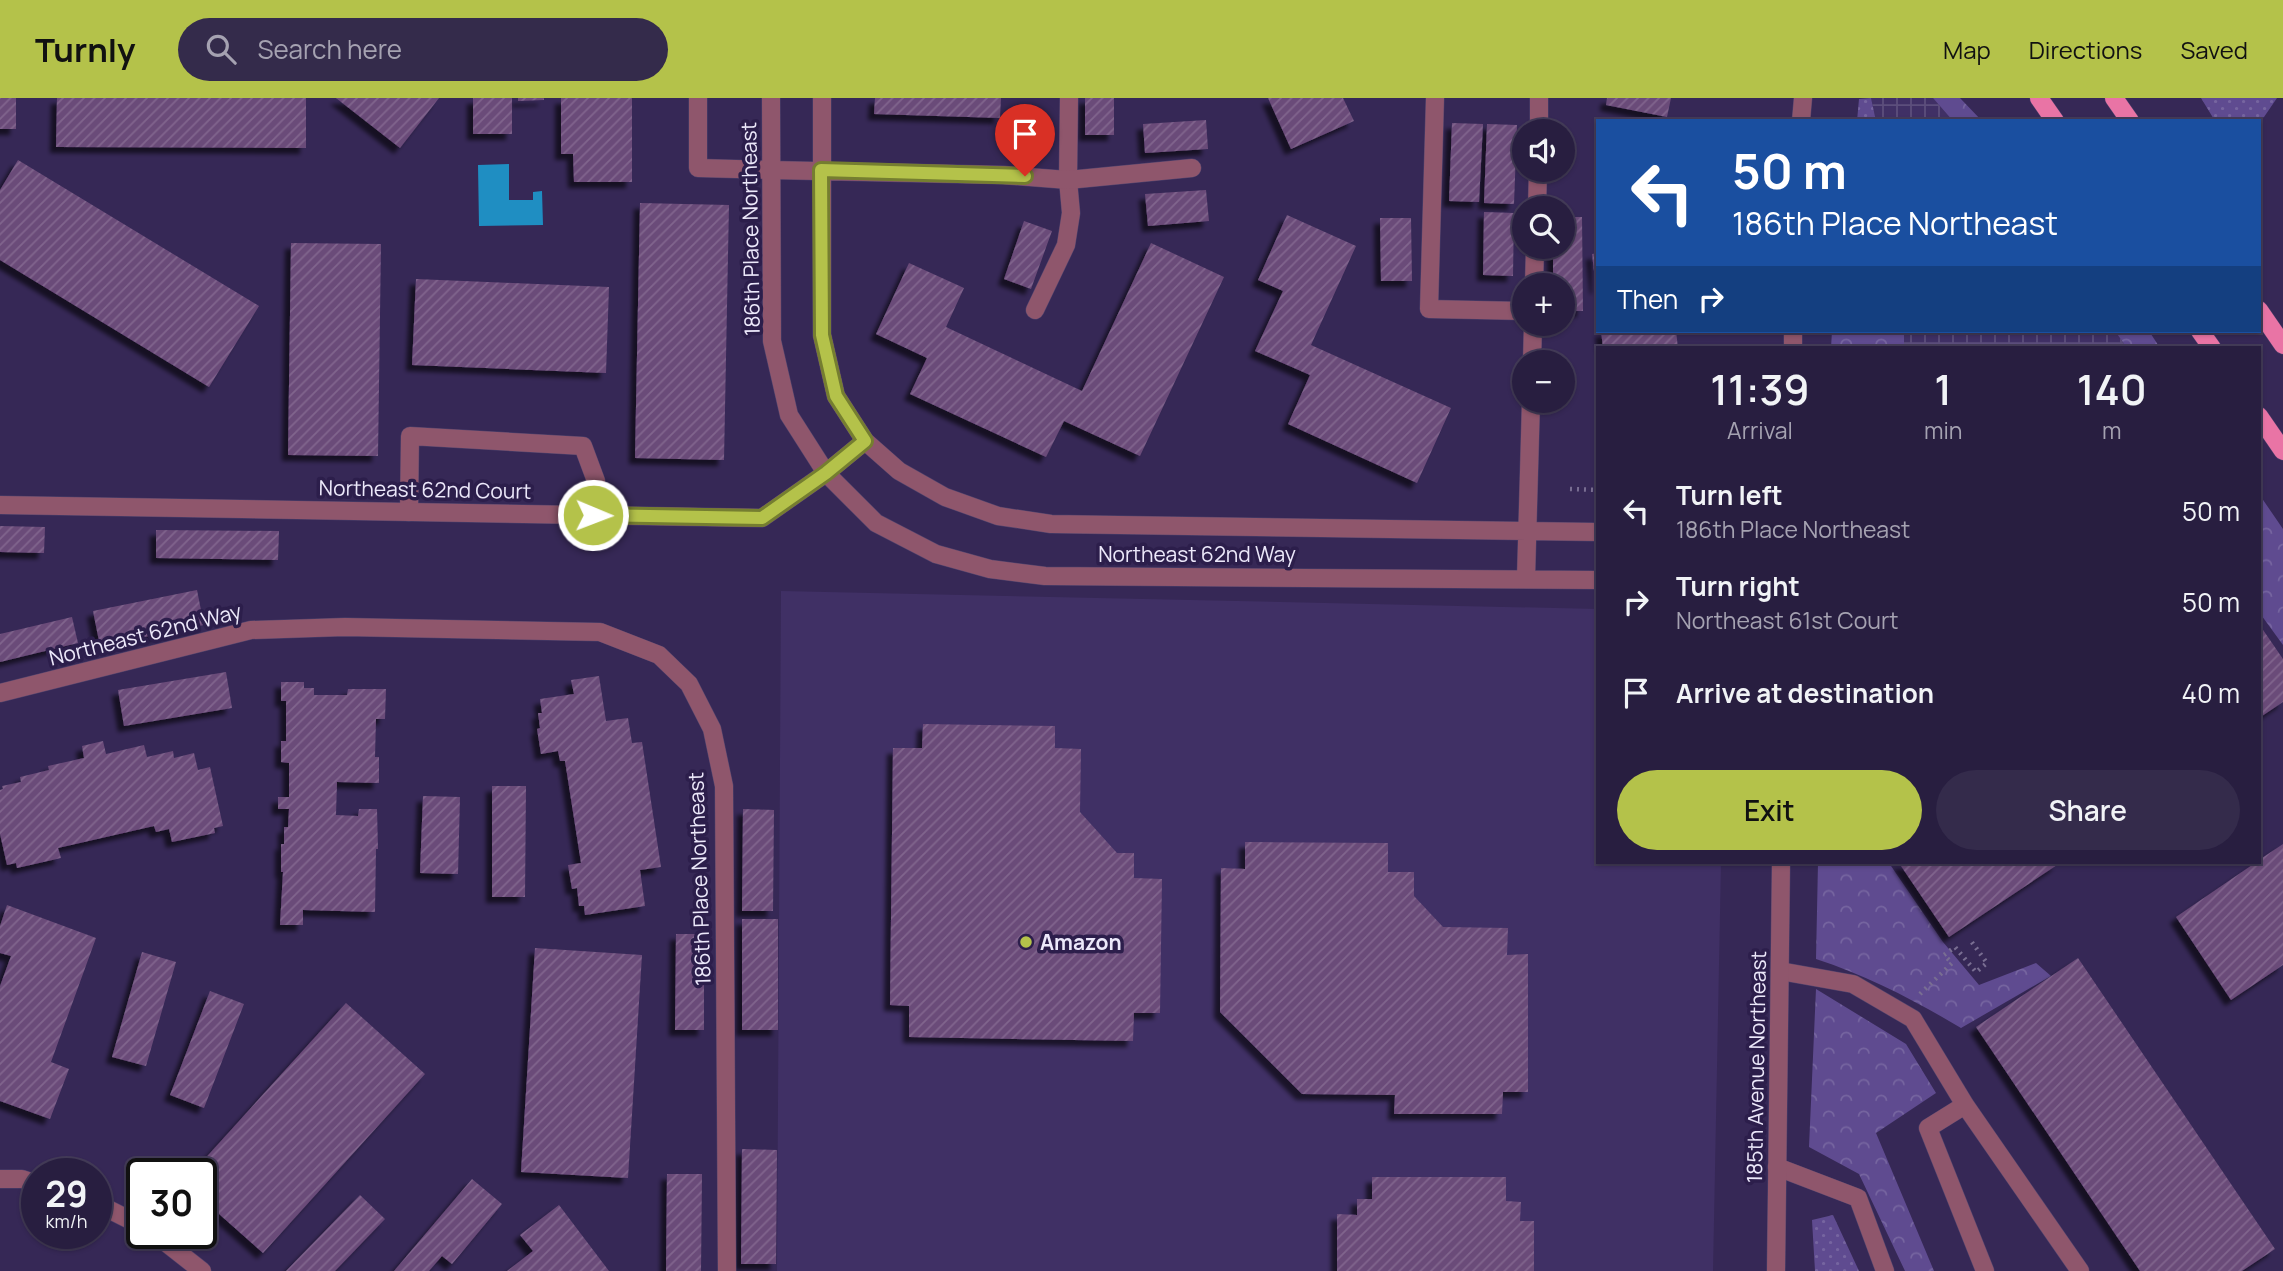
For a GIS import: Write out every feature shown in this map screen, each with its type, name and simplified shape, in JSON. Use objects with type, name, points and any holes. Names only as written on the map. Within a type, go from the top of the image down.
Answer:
[{"type":"main road","points":[[2039,98],[2054,119]]},
{"type":"main road","points":[[2114,98],[2129,119]]},
{"type":"main road","points":[[2261,313],[2283,345]]},
{"type":"main road","points":[[2261,419],[2283,451]]},
{"type":"street","points":[[698,98],[698,168],[1003,175],[1068,180],[1192,168]]},
{"type":"street","name":"186th Place Northeast","points":[[771,98],[772,341],[789,415],[826,473]]},
{"type":"street","points":[[822,98],[822,335],[836,396],[865,441]]},
{"type":"street","points":[[1035,310],[1066,245],[1071,213],[1068,180],[1069,98]]},
{"type":"street","points":[[1435,98],[1429,309],[1512,311]]},
{"type":"street","points":[[1539,98],[1539,119]]},
{"type":"street","points":[[1801,119],[1803,98]]},
{"type":"street","points":[[1526,578],[1531,413]]},
{"type":"street","points":[[409,512],[410,436],[583,446],[596,481],[593,515]]},
{"type":"street","name":"Northeast 62nd Court","points":[[0,505],[762,518],[826,473],[865,441]]},
{"type":"street","name":"Northeast 62nd Way","points":[[865,441],[899,471],[945,497],[998,516],[1051,524],[1596,532]]},
{"type":"street","name":"Northeast 62nd Way","points":[[826,473],[876,523],[936,554],[990,569],[1045,576],[1596,580]]},
{"type":"street","name":"Northeast 62nd Way","points":[[0,693],[251,630],[345,627],[470,629]]},
{"type":"street","name":"186th Place Northeast","points":[[470,629],[600,632],[659,655],[689,684],[712,729],[724,786],[727,1271]]},
{"type":"street","name":"185th Avenue Northeast","points":[[1776,1271],[1781,864]]},
{"type":"street","points":[[1780,971],[1853,984],[1913,1019],[1965,1105],[2080,1271]]},
{"type":"street","points":[[1965,1105],[1928,1128],[1985,1271]]},
{"type":"street","points":[[1777,1167],[1858,1199],[1885,1271]]},
{"type":"street","points":[[0,1179],[21,1179]]},
{"type":"street","points":[[174,1249],[202,1271]]},
{"type":"path","points":[[1570,489],[1596,490]]},
{"type":"path","points":[[1901,1012],[1952,963],[1944,955],[1955,947],[1976,972],[1987,964],[1971,941]]},
{"type":"shaded area","points":[[1871,98],[1933,98],[1951,119],[1876,119]]},
{"type":"shaded area","points":[[1904,333],[2116,333],[2126,346],[1904,346]]},
{"type":"shaded area","points":[[781,591],[1596,609],[1596,864],[1721,864],[1713,1271],[777,1271]]},
{"type":"green space","points":[[1871,98],[1876,119],[1857,119],[1859,99]]},
{"type":"green space","points":[[1933,98],[1960,98],[1980,119],[1951,119]]},
{"type":"green space","points":[[2201,98],[2277,98],[2264,117],[2259,119],[2214,119]]},
{"type":"green space","points":[[1832,333],[1904,333],[1904,346],[1831,346]]},
{"type":"green space","points":[[2116,333],[2150,333],[2159,346],[2126,346]]},
{"type":"green space","points":[[2261,497],[2283,529],[2283,645],[2261,615]]},
{"type":"green space","points":[[1818,864],[1890,864],[1943,942],[1979,985],[2036,963],[2051,976],[1961,1028],[1890,989],[1816,959]]},
{"type":"green space","points":[[1816,989],[1906,1044],[1936,1093],[1876,1133],[1934,1271],[1905,1271],[1859,1174],[1809,1147]]},
{"type":"green space","points":[[1833,1215],[1859,1271],[1815,1271],[1812,1220]]},
{"type":"water","points":[[509,164],[509,200],[533,200],[533,192],[542,191],[543,225],[479,226],[478,165]]},
{"type":"building","points":[[0,98],[16,98],[16,129],[0,129]]},
{"type":"building","points":[[57,98],[306,98],[306,148],[56,147]]},
{"type":"building","points":[[336,98],[439,98],[400,148]]},
{"type":"building","points":[[473,98],[512,98],[512,134],[473,134]]},
{"type":"building","points":[[518,98],[544,98],[544,100],[518,101]]},
{"type":"building","points":[[561,98],[632,98],[632,182],[574,182],[573,154],[561,154]]},
{"type":"building","points":[[875,98],[1001,98],[1000,118],[874,114]]},
{"type":"building","points":[[1085,98],[1114,98],[1114,135],[1085,135]]},
{"type":"building","points":[[1268,98],[1343,98],[1354,121],[1291,149]]},
{"type":"building","points":[[1607,98],[1671,98],[1667,117],[1606,105]]},
{"type":"building","points":[[1206,120],[1208,149],[1145,153],[1143,124]]},
{"type":"building","points":[[1452,123],[1483,124],[1479,202],[1449,201]]},
{"type":"building","points":[[1487,124],[1512,125],[1512,182],[1515,182],[1512,204],[1484,203]]},
{"type":"building","points":[[18,160],[259,306],[209,387],[0,260],[0,190]]},
{"type":"building","points":[[1206,190],[1209,221],[1148,226],[1145,194]]},
{"type":"building","points":[[640,203],[729,205],[724,460],[635,458]]},
{"type":"building","points":[[1484,212],[1512,213],[1512,276],[1483,275]]},
{"type":"building","points":[[1287,215],[1356,246],[1311,345],[1451,408],[1417,483],[1288,424],[1310,375],[1255,351],[1283,291],[1258,280]]},
{"type":"building","points":[[1575,217],[1582,217],[1583,311],[1575,311],[1575,273],[1553,273],[1553,259],[1575,259]]},
{"type":"building","points":[[1380,218],[1411,218],[1412,281],[1381,281]]},
{"type":"building","points":[[1024,221],[1052,231],[1031,289],[1004,279]]},
{"type":"building","points":[[291,243],[381,244],[378,456],[288,455]]},
{"type":"building","points":[[1151,243],[1224,277],[1140,456],[1064,421],[1046,457],[910,394],[927,358],[876,334],[909,263],[964,288],[946,327],[1082,391]]},
{"type":"building","points":[[1596,253],[1596,288],[1592,254]]},
{"type":"building","points":[[416,279],[609,287],[606,373],[412,365]]},
{"type":"building","points":[[1601,333],[1676,333],[1678,346],[1603,346]]},
{"type":"building","points":[[0,526],[45,527],[44,553],[0,552]]},
{"type":"building","points":[[156,530],[279,531],[278,560],[156,558]]},
{"type":"building","points":[[197,590],[204,625],[100,646],[93,611]]},
{"type":"building","points":[[72,617],[78,643],[0,662],[0,634]]},
{"type":"building","points":[[2261,627],[2283,659],[2283,702],[2261,717]]},
{"type":"building","points":[[226,672],[232,708],[124,726],[118,690]]},
{"type":"building","points":[[599,676],[606,721],[628,718],[632,743],[642,742],[661,867],[640,870],[645,906],[585,915],[584,906],[579,906],[577,888],[572,889],[568,865],[581,863],[565,761],[560,761],[558,751],[541,754],[537,729],[540,728],[538,713],[542,713],[540,699],[574,694],[571,680]]},
{"type":"building","points":[[281,682],[304,682],[304,688],[314,688],[314,695],[347,695],[348,689],[386,689],[385,719],[376,719],[375,757],[379,757],[379,783],[337,782],[336,815],[358,816],[359,809],[377,809],[375,912],[303,910],[303,925],[280,925],[283,872],[281,844],[284,844],[284,827],[288,827],[289,809],[278,809],[278,797],[289,797],[289,763],[281,762],[281,741],[286,741],[286,701],[281,701]]},
{"type":"building","name":"Amazon","points":[[923,724],[1055,726],[1055,748],[1081,749],[1080,812],[1117,853],[1134,853],[1134,878],[1162,879],[1160,1013],[1134,1013],[1133,1041],[909,1037],[909,1006],[890,1005],[893,748],[922,748]]},
{"type":"building","points":[[103,741],[106,754],[144,745],[147,757],[173,751],[174,758],[194,753],[198,770],[210,767],[223,826],[214,828],[215,833],[172,842],[169,829],[156,832],[154,826],[58,848],[61,858],[17,868],[16,863],[7,865],[0,834],[2,786],[21,782],[20,777],[49,770],[48,766],[84,758],[82,746]]},
{"type":"building","points":[[492,786],[526,786],[525,897],[492,897]]},
{"type":"building","points":[[423,796],[460,797],[458,874],[420,873]]},
{"type":"building","points":[[743,809],[774,810],[773,911],[742,911]]},
{"type":"building","points":[[1245,842],[1388,843],[1388,872],[1414,872],[1414,896],[1443,927],[1508,928],[1507,955],[1528,954],[1528,1092],[1503,1092],[1502,1114],[1394,1114],[1395,1095],[1302,1094],[1220,1012],[1221,868],[1245,869]]},
{"type":"building","points":[[2283,844],[2283,965],[2231,1000],[2176,917],[2254,864],[2261,864],[2261,859]]},
{"type":"building","points":[[1900,864],[2058,864],[1949,937]]},
{"type":"building","points":[[7,905],[96,938],[51,1062],[69,1069],[50,1119],[0,1101],[0,986],[11,956],[0,953],[0,926]]},
{"type":"building","points":[[742,919],[778,919],[778,1030],[742,1030]]},
{"type":"building","points":[[676,934],[704,934],[704,1030],[675,1030]]},
{"type":"building","points":[[535,948],[642,955],[628,1178],[521,1172]]},
{"type":"building","points":[[142,952],[176,962],[146,1066],[112,1057]]},
{"type":"building","points":[[2078,958],[2275,1249],[2242,1271],[2140,1271],[1976,1027]]},
{"type":"building","points":[[210,991],[244,1004],[204,1108],[170,1095]]},
{"type":"building","points":[[346,1003],[425,1074],[263,1253],[217,1212],[217,1158],[206,1158]]},
{"type":"building","points":[[742,1149],[777,1150],[776,1264],[741,1264]]},
{"type":"building","points":[[667,1174],[702,1174],[701,1271],[666,1271]]},
{"type":"building","points":[[1372,1177],[1506,1177],[1506,1201],[1521,1202],[1520,1221],[1534,1221],[1534,1271],[1337,1271],[1337,1214],[1357,1215],[1357,1199],[1372,1199]]},
{"type":"building","points":[[472,1179],[502,1204],[452,1264],[442,1256],[429,1271],[394,1271]]},
{"type":"building","points":[[360,1195],[385,1219],[335,1271],[286,1271]]},
{"type":"building","points":[[559,1205],[609,1271],[507,1271],[533,1251],[520,1235]]},
{"type":"place","name":"Amazon","points":[[1026,942]]},
{"type":"route","points":[[593,515],[762,518],[826,473],[865,441],[836,396],[822,335],[821,170],[1025,176]]}]
